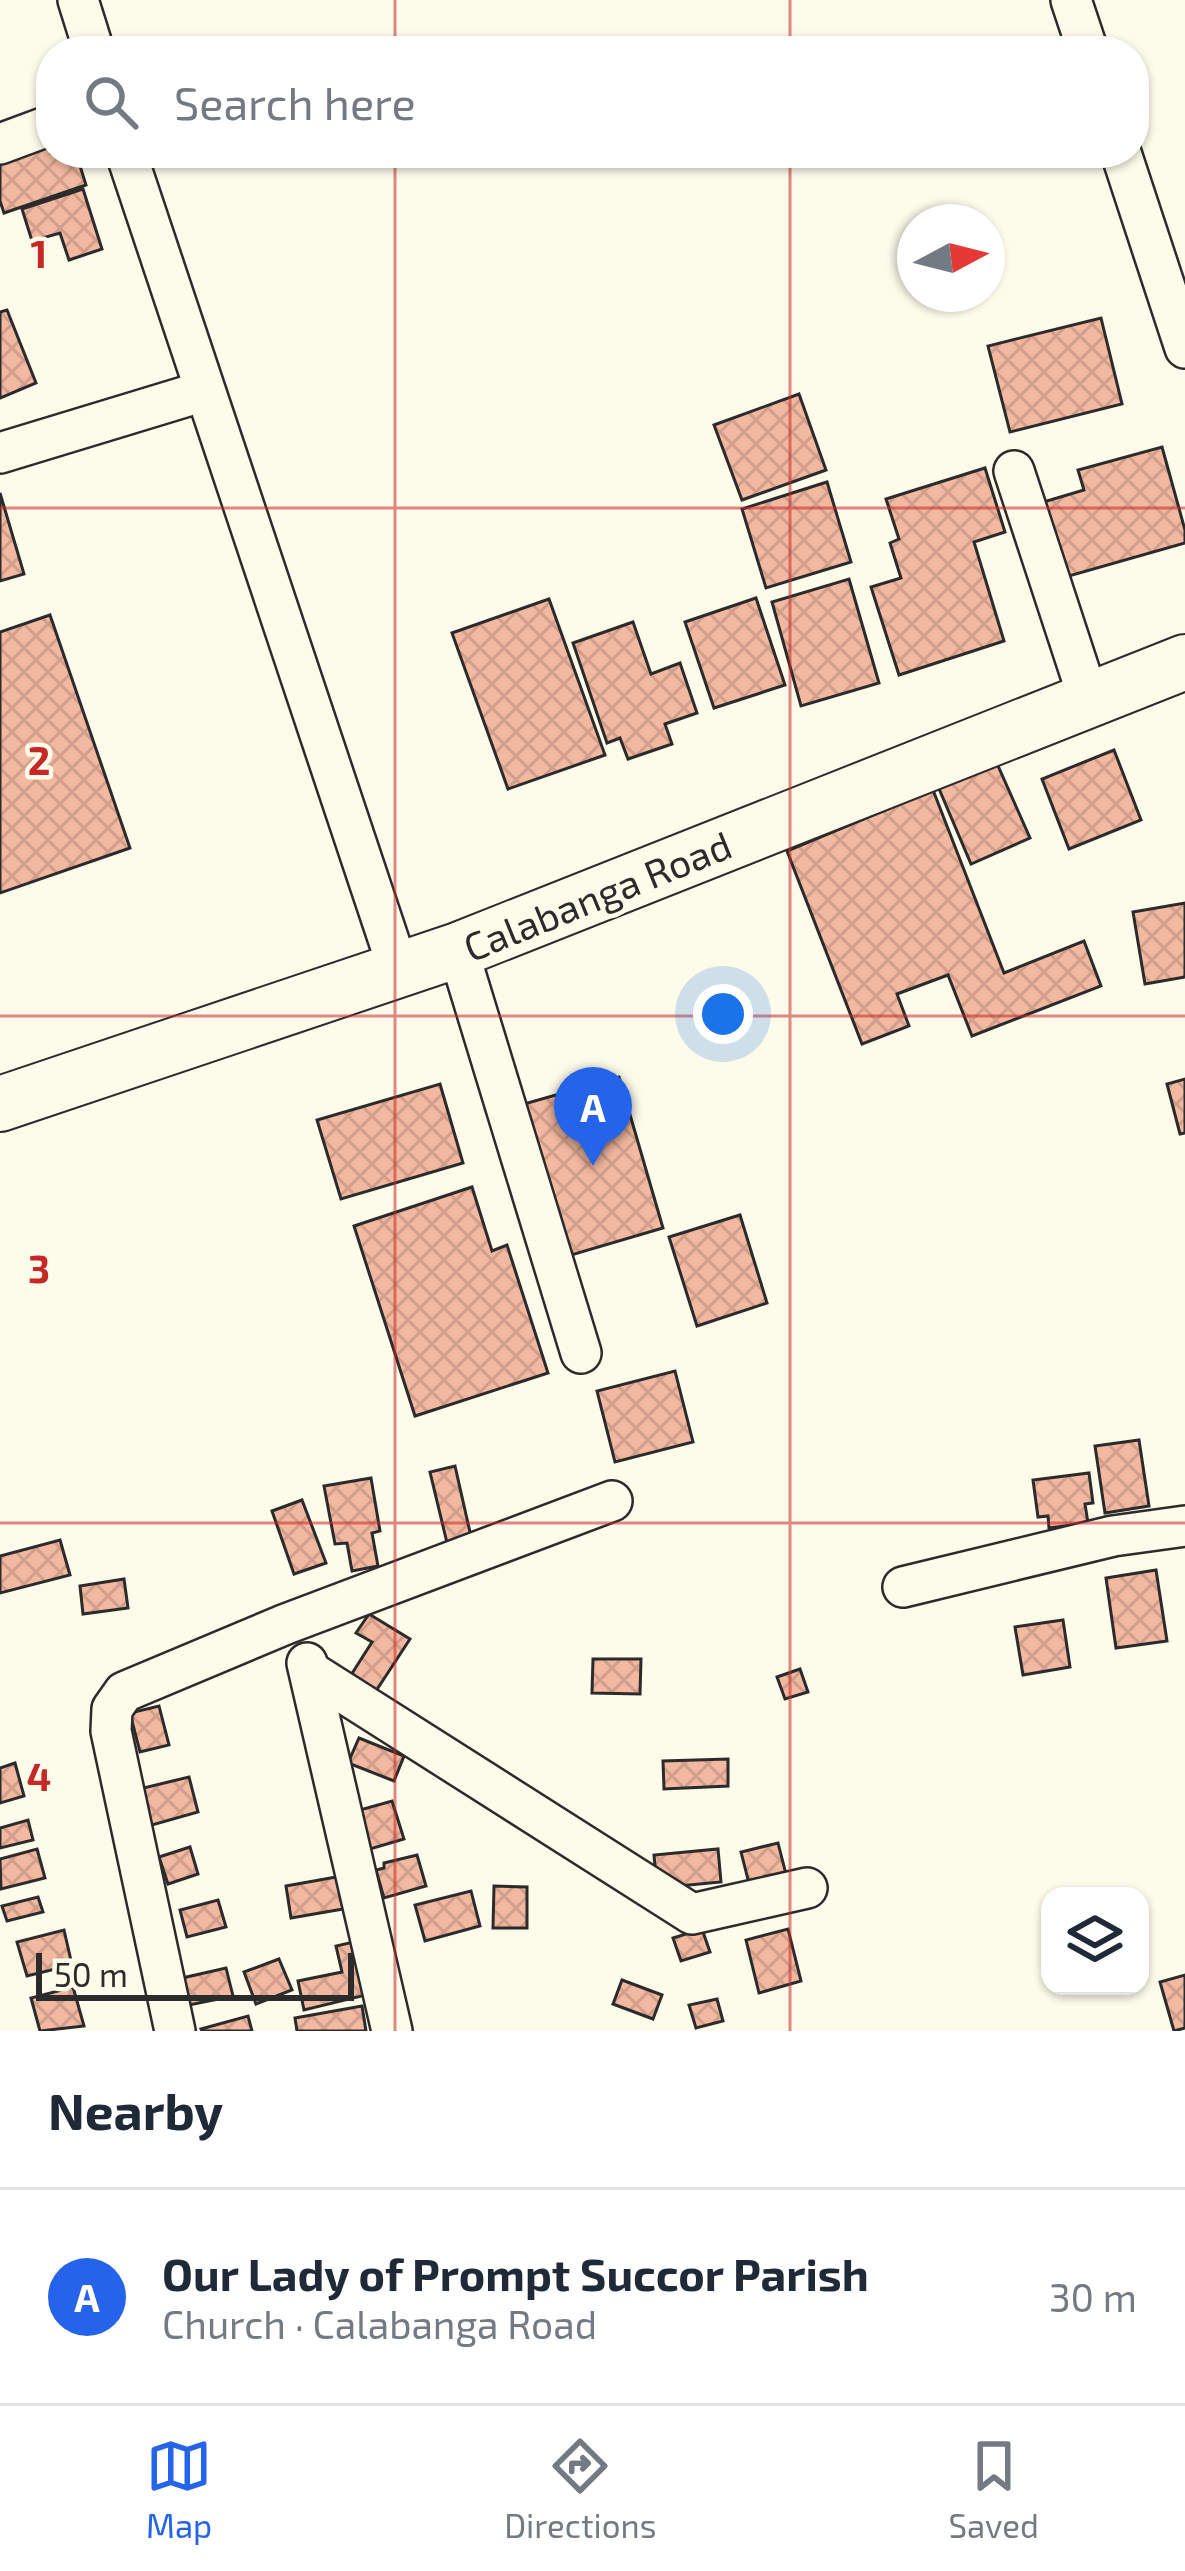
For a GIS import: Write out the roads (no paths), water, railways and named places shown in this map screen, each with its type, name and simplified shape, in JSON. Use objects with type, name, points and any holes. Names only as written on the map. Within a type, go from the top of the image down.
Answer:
[{"type":"main road","name":"Calabanga Road","points":[[0,1104],[458,950],[1185,662]]},
{"type":"street","points":[[78,0],[89,36]]},
{"type":"street","points":[[1071,0],[1083,36]]},
{"type":"street","points":[[0,144],[36,131]]},
{"type":"street","points":[[131,168],[399,971]]},
{"type":"street","points":[[1126,168],[1185,348]]},
{"type":"street","points":[[0,453],[205,391]]},
{"type":"street","points":[[1014,470],[1089,700]]},
{"type":"street","points":[[458,950],[581,1353]]},
{"type":"street","points":[[175,2031],[111,1731],[112,1709],[124,1692],[286,1624],[612,1501]]},
{"type":"street","points":[[903,1587],[1113,1536],[1185,1526]]},
{"type":"street","points":[[286,1624],[311,1672],[392,2031]]},
{"type":"street","points":[[311,1672],[692,1914],[807,1888]]},
{"type":"place","name":"Our Lady of Prompt Succor Parish","points":[[593,1166]]}]
